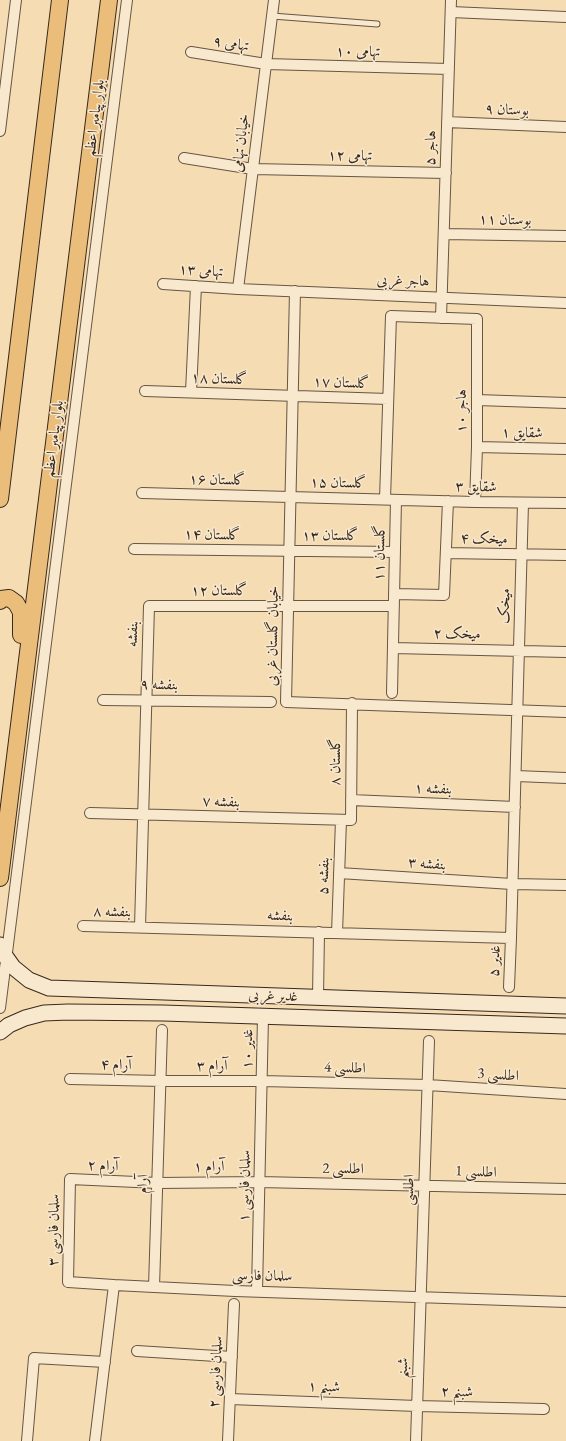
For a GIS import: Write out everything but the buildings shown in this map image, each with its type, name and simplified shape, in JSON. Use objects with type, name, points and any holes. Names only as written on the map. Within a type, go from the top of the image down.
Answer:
[{"type":"main road","points":[[0,499],[60,0]]},
{"type":"main road","name":"بلوار پیامبر اعظم","points":[[0,878],[110,0]]},
{"type":"main road","points":[[0,601],[1,599],[9,598],[16,603],[21,612],[19,723]]},
{"type":"main road","name":"غدیر غربی","points":[[3,951],[13,967],[29,980],[49,988],[566,1006]]},
{"type":"main road","points":[[67,989],[60,993],[58,1000],[61,1008],[68,1012]]},
{"type":"main road","name":"غدیر غربی","points":[[0,1032],[8,1025],[25,1018],[44,1013],[68,1012],[163,1013],[566,1026]]},
{"type":"street","points":[[0,131],[16,0]]},
{"type":"street","points":[[0,1008],[3,951],[127,0]]},
{"type":"street","name":"خیابان تهامی","points":[[238,289],[274,0]]},
{"type":"street","name":"هاجر ۵","points":[[441,318],[451,0]]},
{"type":"street","points":[[451,12],[566,17]]},
{"type":"street","name":"تهامی ۹","points":[[191,52],[266,64]]},
{"type":"street","name":"تهامی ۱۰","points":[[266,64],[449,69]]},
{"type":"street","name":"بوستان ۹","points":[[447,122],[566,127]]},
{"type":"street","name":"تهامی ۱۲","points":[[184,158],[253,169],[446,173]]},
{"type":"street","name":"بوستان ۱۱","points":[[444,234],[566,236]]},
{"type":"street","name":"تهامی ۱۳","points":[[162,284],[238,289]]},
{"type":"street","points":[[191,392],[196,286]]},
{"type":"street","name":"هاجر غربی","points":[[238,289],[566,303]]},
{"type":"street","name":"خیابان گلستان غربی","points":[[295,291],[286,702],[352,703],[566,712]]},
{"type":"street","points":[[385,499],[392,316],[441,318]]},
{"type":"street","name":"هاجر ۱۰","points":[[441,318],[477,319],[477,448],[475,502]]},
{"type":"street","name":"گلستان ۱۸","points":[[145,391],[293,396]]},
{"type":"street","name":"گلستان ۱۷","points":[[293,396],[388,399]]},
{"type":"street","points":[[477,400],[566,403]]},
{"type":"street","name":"شقایق ۱","points":[[477,448],[566,449]]},
{"type":"street","name":"گلستان ۱۶","points":[[142,493],[291,496]]},
{"type":"street","name":"گلستان ۱۵","points":[[291,496],[385,499]]},
{"type":"street","name":"شقایق ۳","points":[[385,499],[566,503]]},
{"type":"street","name":"گلستان ۱۱","points":[[392,692],[396,500]]},
{"type":"street","points":[[394,594],[444,595],[448,501]]},
{"type":"street","name":"میخک","points":[[517,710],[523,503]]},
{"type":"street","name":"گلستان ۱۴","points":[[134,549],[289,551]]},
{"type":"street","name":"گلستان ۱۳","points":[[289,551],[395,552]]},
{"type":"street","name":"میخک ۴","points":[[446,553],[566,556]]},
{"type":"street","name":"گلستان ۱۲","points":[[149,606],[288,606]]},
{"type":"street","name":"بنفشه","points":[[149,606],[140,927],[511,938]]},
{"type":"street","points":[[288,606],[394,606]]},
{"type":"street","name":"میخک ۲","points":[[393,648],[566,652]]},
{"type":"street","name":"بنفشه ۹","points":[[103,700],[271,702]]},
{"type":"street","name":"گلستان ۸","points":[[346,820],[351,800],[352,703]]},
{"type":"street","points":[[511,938],[517,710]]},
{"type":"street","points":[[516,776],[566,778]]},
{"type":"street","name":"بنفشه ۱","points":[[351,800],[515,807]]},
{"type":"street","name":"بنفشه ۷","points":[[90,813],[346,820]]},
{"type":"street","name":"بنفشه ۵","points":[[337,933],[340,873],[346,820]]},
{"type":"street","name":"بنفشه ۳","points":[[340,873],[512,884],[566,885]]},
{"type":"street","name":"بنفشه ۸","points":[[83,926],[140,927]]},
{"type":"street","points":[[318,997],[319,932]]},
{"type":"street","name":"غدیر ۵","points":[[509,986],[511,938]]},
{"type":"street","name":"غدیر ۱۰","points":[[262,1081],[263,1017]]},
{"type":"street","name":"آرام","points":[[154,1287],[162,1081],[162,1030]]},
{"type":"street","name":"اطلسی","points":[[421,1296],[429,1040]]},
{"type":"street","name":"آرام ۴","points":[[70,1079],[162,1081]]},
{"type":"street","name":"آرام ۳","points":[[162,1081],[262,1081]]},
{"type":"street","name":"اطلسی 4","points":[[262,1081],[428,1085]]},
{"type":"street","name":"سلمان فارسی ۱","points":[[257,1291],[262,1081]]},
{"type":"street","name":"اطلسی 3","points":[[428,1085],[566,1094]]},
{"type":"street","name":"آرام ۲","points":[[70,1180],[158,1183]]},
{"type":"street","name":"سلمان فارسی ۳","points":[[70,1180],[68,1282],[114,1285]]},
{"type":"street","name":"آرام ۱","points":[[158,1183],[260,1182]]},
{"type":"street","name":"اطلسی 2","points":[[260,1182],[424,1185]]},
{"type":"street","name":"اطلسی 1","points":[[424,1185],[566,1189]]},
{"type":"street","points":[[95,1441],[114,1285]]},
{"type":"street","name":"سلمان فارسی","points":[[114,1285],[566,1302]]},
{"type":"street","name":"شبنم","points":[[416,1441],[421,1296]]},
{"type":"street","name":"سلمان فارسی ۲","points":[[228,1441],[234,1304]]},
{"type":"street","points":[[137,1351],[232,1357]]},
{"type":"street","points":[[27,1441],[34,1358],[105,1362]]},
{"type":"street","name":"شبنم ۱","points":[[230,1399],[417,1406]]},
{"type":"street","name":"شبنم ۲","points":[[417,1406],[544,1408]]},
{"type":"lane","points":[[272,16],[377,24]]}]
